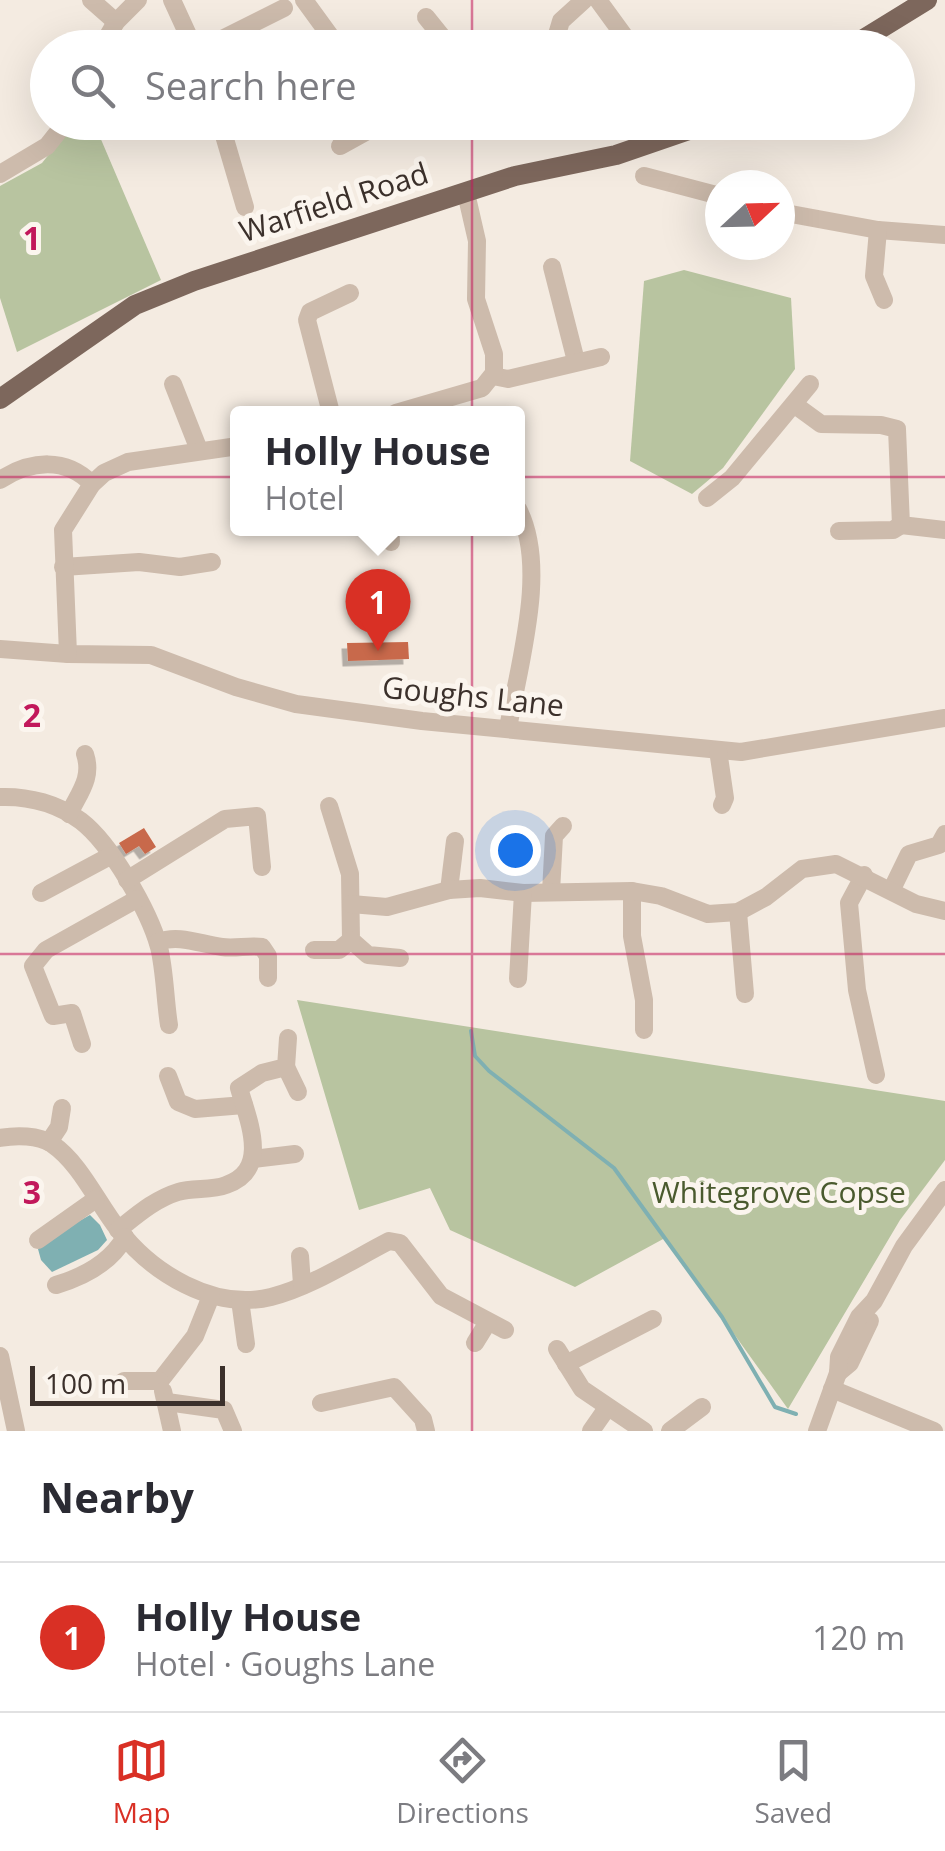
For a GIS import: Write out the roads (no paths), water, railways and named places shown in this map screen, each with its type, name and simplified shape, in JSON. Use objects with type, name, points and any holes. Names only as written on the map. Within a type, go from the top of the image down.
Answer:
[{"type":"main road","points":[[879,30],[928,0]]},
{"type":"main road","name":"Warfield Road","points":[[0,399],[135,306],[260,257],[515,176],[616,155],[655,140]]},
{"type":"street","points":[[91,0],[116,22]]},
{"type":"street","points":[[111,30],[138,0]]},
{"type":"street","points":[[172,0],[186,30]]},
{"type":"street","points":[[559,30],[562,21],[584,0]]},
{"type":"street","points":[[598,0],[620,30]]},
{"type":"street","points":[[308,7],[326,30]]},
{"type":"street","points":[[240,30],[284,8]]},
{"type":"street","points":[[426,16],[437,30]]},
{"type":"street","points":[[0,152],[3,173],[52,140]]},
{"type":"street","points":[[225,140],[245,207]]},
{"type":"street","points":[[340,146],[350,140]]},
{"type":"street","points":[[644,176],[705,192]]},
{"type":"street","points":[[422,406],[482,388],[492,376],[496,362],[476,299],[477,241],[466,192]]},
{"type":"street","points":[[795,215],[878,230],[945,235]]},
{"type":"street","points":[[878,230],[874,276],[884,300]]},
{"type":"street","points":[[552,267],[576,362]]},
{"type":"street","points":[[329,406],[307,320],[310,312],[350,294]]},
{"type":"street","points":[[492,376],[508,379],[601,357]]},
{"type":"street","points":[[174,384],[199,450]]},
{"type":"street","points":[[707,498],[732,478],[810,384]]},
{"type":"street","points":[[795,405],[821,424],[897,429],[901,524]]},
{"type":"street","points":[[68,654],[64,530],[80,499],[104,474],[128,462],[230,447]]},
{"type":"street","points":[[0,480],[40,463],[65,465],[92,484]]},
{"type":"street","points":[[839,530],[893,530],[901,524],[945,530]]},
{"type":"street","points":[[508,730],[530,587],[532,559],[525,534]]},
{"type":"street","points":[[63,566],[139,562],[180,567],[212,562]]},
{"type":"street","name":"Goughs Lane","points":[[0,649],[152,656],[296,704],[508,730],[741,752],[945,718]]},
{"type":"street","points":[[718,750],[722,805]]},
{"type":"street","points":[[68,814],[87,776],[85,754]]},
{"type":"street","points":[[0,797],[29,798],[68,814],[84,823],[110,856],[138,899],[158,942],[169,1025]]},
{"type":"street","points":[[329,806],[350,874],[351,940],[368,955],[400,958]]},
{"type":"street","points":[[126,880],[225,819],[257,816],[262,867]]},
{"type":"street","points":[[534,833],[558,831],[551,892]]},
{"type":"street","points":[[892,890],[908,854],[939,845],[945,834]]},
{"type":"street","points":[[450,890],[455,842]]},
{"type":"street","points":[[42,893],[110,856]]},
{"type":"street","points":[[350,904],[387,907],[450,890],[480,888],[523,893],[632,891],[661,896],[708,914],[738,912],[802,869],[836,864],[916,904],[945,911]]},
{"type":"street","points":[[864,876],[849,903],[857,990],[876,1075]]},
{"type":"street","points":[[632,891],[632,936],[644,1000],[644,1030]]},
{"type":"street","points":[[518,978],[523,893]]},
{"type":"street","points":[[82,1044],[72,1013],[53,1016],[33,966],[46,950],[138,899]]},
{"type":"street","points":[[738,912],[745,994]]},
{"type":"street","points":[[158,942],[167,938],[188,939],[222,947],[262,947],[268,956],[268,978]]},
{"type":"street","points":[[314,950],[339,950],[351,940]]},
{"type":"street","points":[[288,1038],[286,1068],[298,1092]]},
{"type":"street","points":[[56,1285],[82,1276],[115,1253],[122,1234],[150,1204],[180,1191],[228,1185],[246,1170],[253,1159],[254,1138],[239,1088],[262,1074],[286,1068]]},
{"type":"street","points":[[168,1076],[178,1102],[195,1109],[244,1105]]},
{"type":"street","points":[[49,1142],[60,1127],[62,1108]]},
{"type":"street","points":[[0,1138],[17,1135],[49,1142],[67,1158],[122,1234],[170,1278],[211,1296],[240,1300],[271,1297],[389,1242],[400,1243],[441,1296],[496,1326],[476,1343]]},
{"type":"street","points":[[253,1159],[294,1154]]},
{"type":"street","points":[[817,1431],[835,1381],[850,1363],[873,1316],[874,1302],[904,1246],[945,1190]]},
{"type":"street","points":[[38,1240],[96,1199]]},
{"type":"street","points":[[300,1256],[302,1284]]},
{"type":"street","points":[[160,1381],[195,1336],[211,1296]]},
{"type":"street","points":[[240,1300],[246,1344]]},
{"type":"street","points":[[644,1431],[582,1389],[562,1357],[653,1319]]},
{"type":"street","points":[[0,1356],[16,1431]]},
{"type":"street","points":[[113,1389],[124,1382],[160,1381]]},
{"type":"street","points":[[160,1381],[172,1431]]},
{"type":"street","points":[[835,1381],[934,1431]]},
{"type":"street","points":[[321,1403],[394,1386],[424,1420],[426,1431]]},
{"type":"street","points":[[167,1402],[200,1409],[231,1408],[233,1431]]},
{"type":"street","points":[[670,1431],[702,1407]]},
{"type":"street","points":[[592,1431],[607,1408]]},
{"type":"water","points":[[90,1215],[107,1240],[98,1250],[52,1272],[41,1260],[38,1249],[49,1238]]},
{"type":"waterway","points":[[471,1031],[475,1056],[489,1071],[614,1168],[722,1317],[775,1407],[796,1414]]},
{"type":"place","name":"Holly House","points":[[378,651]]},
{"type":"park label","name":"Whitegrove Copse","points":[[779,1193]]}]
